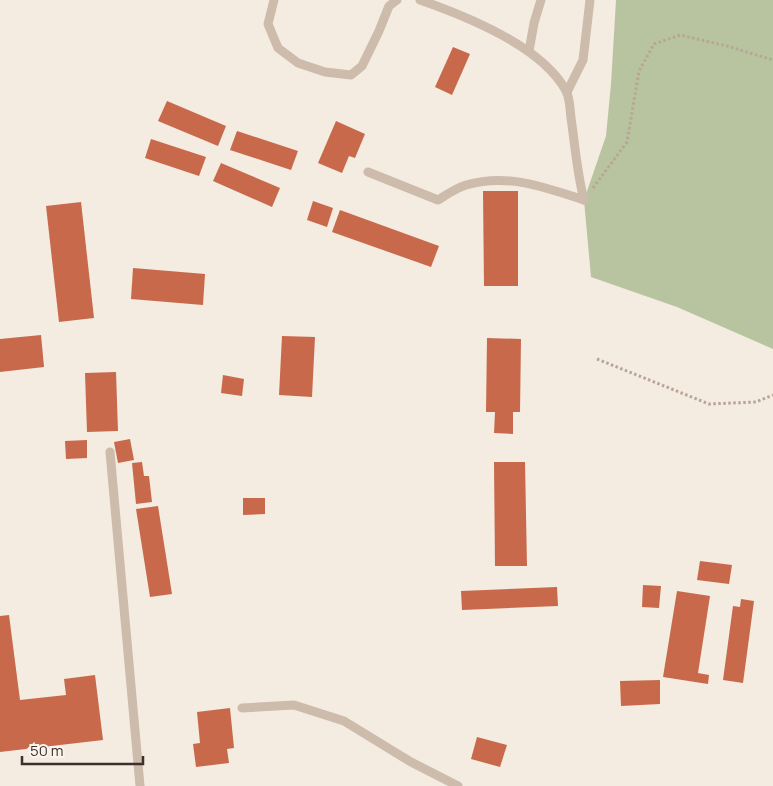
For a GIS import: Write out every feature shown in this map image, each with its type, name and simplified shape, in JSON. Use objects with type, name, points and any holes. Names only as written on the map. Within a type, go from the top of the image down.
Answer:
[{"type":"lane","points":[[274,0],[268,24],[278,48],[298,63],[325,72],[351,75],[362,66],[380,31],[389,6],[397,0]]},
{"type":"lane","points":[[420,0],[485,26],[528,51],[548,68],[567,92],[578,175],[584,200]]},
{"type":"lane","points":[[528,51],[541,0]]},
{"type":"lane","points":[[567,92],[583,60],[590,0]]},
{"type":"lane","points":[[368,172],[438,200],[464,186],[495,180],[522,181],[584,200]]},
{"type":"lane","points":[[110,452],[140,786]]},
{"type":"lane","points":[[242,708],[294,705],[344,721],[411,762],[458,786]]},
{"type":"path","points":[[584,200],[627,142],[639,71],[654,44],[680,35],[728,46],[773,60]]},
{"type":"path","points":[[597,359],[709,404],[756,402],[773,395]]},
{"type":"green space","points":[[616,0],[773,0],[773,349],[677,307],[591,277],[584,200],[606,136]]},
{"type":"building","points":[[453,47],[470,54],[452,95],[435,87]]},
{"type":"building","points":[[167,101],[226,126],[218,146],[158,121]]},
{"type":"building","points":[[336,121],[365,134],[355,158],[349,156],[342,173],[318,163]]},
{"type":"building","points":[[237,131],[298,151],[291,170],[230,150]]},
{"type":"building","points":[[151,139],[206,157],[199,176],[145,158]]},
{"type":"building","points":[[221,163],[280,188],[272,207],[213,181]]},
{"type":"building","points":[[483,191],[518,191],[518,286],[484,286]]},
{"type":"building","points":[[313,201],[333,208],[327,227],[307,220]]},
{"type":"building","points":[[81,202],[94,318],[59,322],[46,206]]},
{"type":"building","points":[[340,210],[439,246],[431,267],[332,232]]},
{"type":"building","points":[[133,268],[205,274],[203,305],[131,299]]},
{"type":"building","points":[[41,335],[44,367],[0,372],[0,339]]},
{"type":"building","points":[[282,336],[315,337],[312,397],[279,395]]},
{"type":"building","points":[[487,338],[521,339],[520,412],[513,412],[513,434],[494,433],[495,412],[486,412]]},
{"type":"building","points":[[116,372],[118,431],[87,432],[85,373]]},
{"type":"building","points":[[223,375],[244,379],[242,396],[221,393]]},
{"type":"building","points":[[130,439],[134,460],[118,463],[114,442]]},
{"type":"building","points":[[87,440],[87,458],[66,459],[65,441]]},
{"type":"building","points":[[142,462],[144,476],[149,476],[152,502],[136,504],[132,463]]},
{"type":"building","points":[[494,462],[525,462],[527,566],[495,566]]},
{"type":"building","points":[[243,498],[265,498],[265,514],[243,515]]},
{"type":"building","points":[[158,506],[172,594],[150,597],[136,509]]},
{"type":"building","points":[[700,561],[732,565],[729,584],[697,580]]},
{"type":"building","points":[[643,585],[661,586],[659,608],[642,607]]},
{"type":"building","points":[[557,587],[558,606],[462,610],[461,591]]},
{"type":"building","points":[[677,591],[710,596],[698,673],[709,675],[708,684],[663,677]]},
{"type":"building","points":[[741,599],[754,601],[743,683],[723,680],[733,606],[740,607]]},
{"type":"building","points":[[9,615],[20,700],[66,695],[64,679],[95,675],[103,740],[0,752],[0,616]]},
{"type":"building","points":[[660,680],[660,704],[621,706],[620,681]]},
{"type":"building","points":[[230,708],[234,748],[227,749],[229,763],[196,767],[193,744],[200,743],[197,712]]},
{"type":"building","points":[[477,737],[507,745],[500,767],[471,759]]}]
